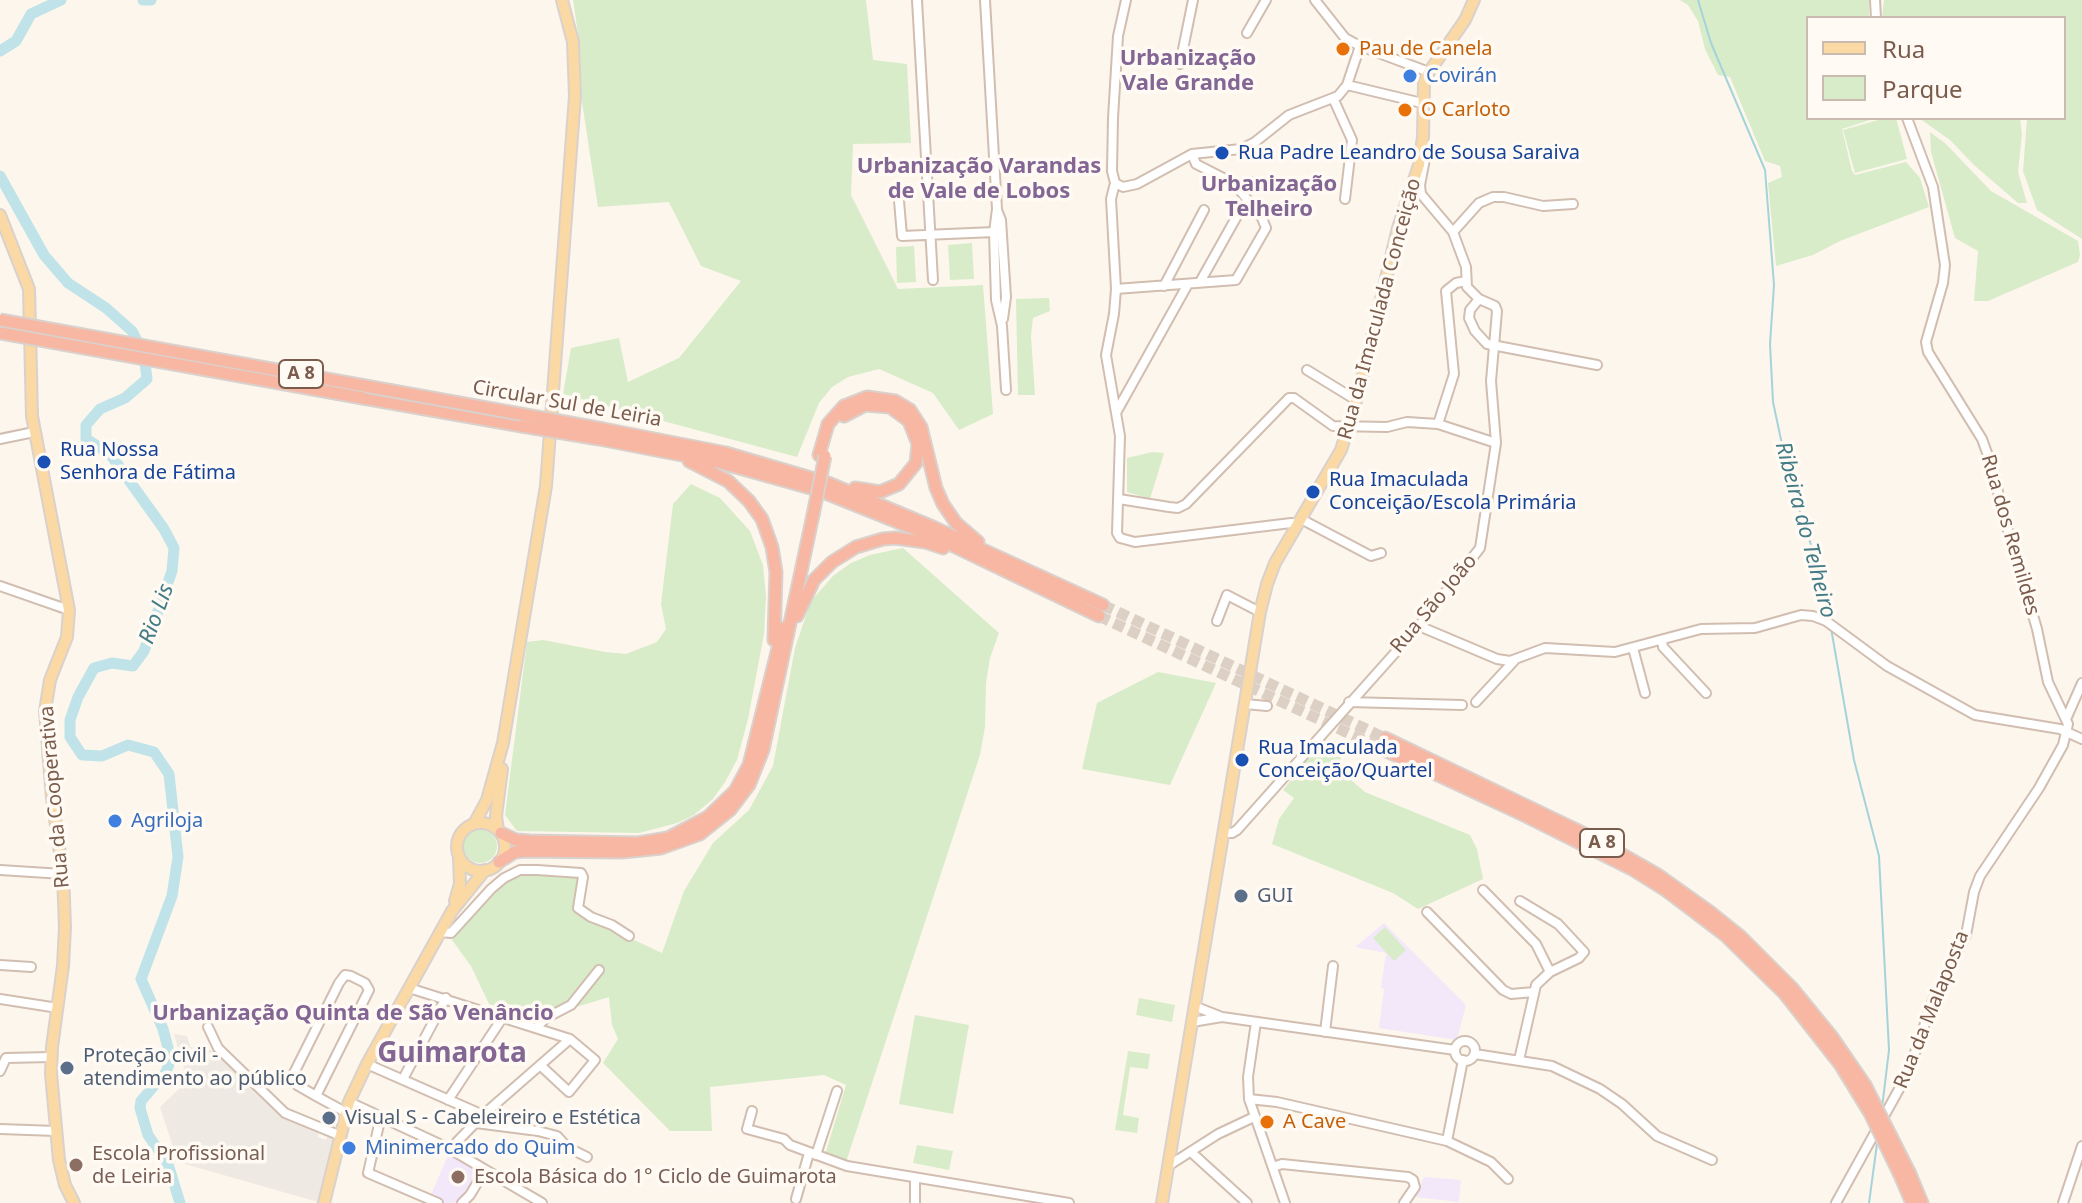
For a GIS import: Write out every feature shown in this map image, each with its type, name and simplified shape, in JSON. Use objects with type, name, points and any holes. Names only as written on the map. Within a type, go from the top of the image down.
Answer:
[{"type":"highway","name":"Circular Sul de Leiria","points":[[0,320],[601,434],[654,450],[718,462],[818,490],[881,514],[1101,610],[1017,564],[828,483],[726,453],[601,434],[203,371],[0,333]]},
{"type":"highway","points":[[499,862],[510,854],[524,851],[649,851],[680,843],[714,824],[738,800],[757,769],[767,736],[828,424],[849,403],[878,396],[910,410],[921,427],[936,488],[949,514],[971,537],[1017,564]]},
{"type":"highway","points":[[822,455],[838,423],[847,413],[865,405],[880,404],[895,409],[909,421],[917,438],[917,458],[912,471],[891,489],[870,492],[828,483]]},
{"type":"highway","points":[[654,450],[696,463],[718,474],[743,494],[762,519],[772,547],[777,580],[771,677]]},
{"type":"highway","points":[[499,832],[516,840],[638,843],[668,838],[717,810],[743,778],[755,746],[810,514]]},
{"type":"highway","points":[[789,635],[814,580],[832,562],[856,547],[883,539],[909,539],[933,544],[972,560],[979,559]]},
{"type":"highway","name":"A 8","points":[[1382,743],[1580,831],[1658,875],[1740,936],[1832,1037],[1865,1085],[1905,1174],[1922,1203]]},
{"type":"highway","name":"A 8","points":[[1905,1174],[1912,1203]]},
{"type":"main road","points":[[324,1203],[348,1108],[367,1064],[452,911],[485,870],[499,862],[504,851],[496,816],[503,743],[539,532],[553,410],[575,96],[573,42],[562,0]]},
{"type":"main road","name":"Rua da Imaculada Conceição","points":[[1162,1203],[1260,612],[1271,572],[1331,470],[1349,427],[1398,228],[1417,174],[1422,147],[1422,103],[1429,72],[1465,20],[1474,0]]},
{"type":"main road","name":"Rua da Cooperativa","points":[[0,215],[29,289],[30,399],[34,432],[69,610],[67,637],[50,680],[45,711],[52,798],[63,874],[65,927],[51,1057],[63,1180],[74,1203]]},
{"type":"main road","points":[[452,911],[460,884],[458,839],[474,824],[487,800],[503,743]]},
{"type":"main road","points":[[474,824],[487,824],[499,832]]},
{"type":"main road","points":[[459,856],[472,869],[485,870]]},
{"type":"street","points":[[917,0],[933,280]]},
{"type":"street","points":[[985,0],[997,209],[994,232],[996,300],[1002,326],[1006,390]]},
{"type":"street","points":[[1126,0],[1118,36],[1113,118],[1112,171],[1115,183],[1111,199],[1116,289],[1106,355],[1120,436],[1115,529],[1120,538],[1135,542],[1300,522],[1371,556],[1381,553]]},
{"type":"street","points":[[1180,64],[1193,0]]},
{"type":"street","points":[[1247,33],[1266,0]]},
{"type":"street","points":[[1315,0],[1340,35],[1360,46],[1429,72]]},
{"type":"street","points":[[1115,183],[1123,187],[1137,184],[1192,154],[1241,149],[1255,142],[1289,115],[1342,93],[1360,46]]},
{"type":"street","points":[[1347,85],[1422,103]]},
{"type":"street","points":[[1333,98],[1352,140],[1345,199]]},
{"type":"street","name":"Rua dos Remildes","points":[[1908,120],[1933,187],[1945,265],[1926,342],[1928,352],[1982,439],[1995,475],[2000,503],[2037,629],[2048,682],[2067,717],[2068,731]]},
{"type":"street","name":"Rua São João","points":[[1224,833],[1237,830],[1419,626],[1480,548],[1496,443],[1491,381],[1497,311],[1495,306],[1479,299],[1467,287],[1466,267],[1453,232],[1421,192],[1425,154],[1422,147]]},
{"type":"street","points":[[1116,289],[1236,280],[1265,233],[1262,218],[1235,184],[1196,164],[1192,154]]},
{"type":"street","points":[[1235,184],[1257,182],[1290,187]]},
{"type":"street","points":[[898,189],[902,236],[994,232]]},
{"type":"street","points":[[1453,232],[1479,203],[1493,197],[1543,206],[1573,204]]},
{"type":"street","points":[[997,209],[1001,220],[1006,297],[1002,326]]},
{"type":"street","points":[[1164,286],[1204,210]]},
{"type":"street","points":[[1200,282],[1237,216]]},
{"type":"street","points":[[1438,424],[1454,374],[1446,291],[1456,283],[1466,281]]},
{"type":"street","points":[[1117,411],[1188,284]]},
{"type":"street","points":[[1479,299],[1469,312],[1470,322],[1484,342],[1493,347],[1597,365]]},
{"type":"street","points":[[1307,370],[1356,400]]},
{"type":"street","points":[[1119,499],[1169,507],[1186,504],[1289,398],[1294,398],[1333,426],[1387,427],[1407,422],[1438,424],[1496,443]]},
{"type":"street","points":[[0,439],[34,432]]},
{"type":"street","points":[[0,586],[69,610]]},
{"type":"street","points":[[1217,621],[1227,595],[1260,612]]},
{"type":"street","points":[[1419,626],[1497,659],[1515,660],[1545,648],[1603,653],[1705,628],[1755,628],[1801,615],[1813,616],[1834,627],[1880,662],[1975,715],[2068,731],[2082,739]]},
{"type":"street","points":[[1662,640],[1663,647],[1706,693]]},
{"type":"street","points":[[1633,648],[1645,693]]},
{"type":"street","points":[[1476,702],[1515,660]]},
{"type":"street","points":[[2067,717],[2082,683]]},
{"type":"street","points":[[1349,702],[1462,705]]},
{"type":"street","points":[[1245,704],[1267,706]]},
{"type":"street","name":"Rua da Malaposta","points":[[1836,1203],[1908,1073],[1933,1000],[1966,935],[1980,876],[2039,788],[2068,731]]},
{"type":"street","points":[[0,870],[63,874]]},
{"type":"street","points":[[440,932],[451,933],[504,878],[520,870],[537,870],[581,873],[578,908],[629,936]]},
{"type":"street","points":[[1483,890],[1536,944],[1550,972]]},
{"type":"street","points":[[1519,1060],[1539,980],[1583,955],[1581,946],[1558,924],[1520,901]]},
{"type":"street","points":[[1427,912],[1503,990],[1511,994],[1534,992]]},
{"type":"street","points":[[0,965],[31,967]]},
{"type":"street","points":[[1325,1032],[1333,966]]},
{"type":"street","points":[[536,1028],[546,1018],[571,1005],[599,970]]},
{"type":"street","points":[[316,1096],[369,990],[365,983],[351,976],[345,975],[339,983],[293,1075],[293,1081],[316,1096],[381,1116],[450,1149],[542,1203]]},
{"type":"street","points":[[409,988],[570,1039],[595,1060],[572,1090],[566,1091],[540,1065]]},
{"type":"street","points":[[403,1079],[446,998]]},
{"type":"street","points":[[0,999],[58,1008]]},
{"type":"street","points":[[1194,1006],[1222,1017],[1455,1050]]},
{"type":"street","points":[[448,1100],[503,1017]]},
{"type":"street","points":[[1192,1022],[1222,1017]]},
{"type":"street","points":[[1256,1022],[1248,1077],[1249,1099],[1285,1203]]},
{"type":"street","points":[[208,1027],[226,1057],[285,1113],[341,1136]]},
{"type":"street","points":[[450,1149],[483,1115],[570,1039]]},
{"type":"street","points":[[1455,1050],[1461,1042],[1467,1041],[1473,1045],[1475,1054]]},
{"type":"street","points":[[1455,1050],[1463,1060],[1471,1059],[1475,1054]]},
{"type":"street","points":[[1475,1054],[1552,1066],[1600,1089],[1622,1104],[1657,1136],[1712,1160]]},
{"type":"street","points":[[0,1071],[3,1058],[51,1057]]},
{"type":"street","points":[[1447,1141],[1463,1060]]},
{"type":"street","points":[[367,1064],[483,1115]]},
{"type":"street","points":[[796,1199],[837,1091]]},
{"type":"street","points":[[1249,1099],[1269,1100],[1447,1141],[1491,1162],[1508,1179]]},
{"type":"street","points":[[1168,1166],[1253,1114],[1269,1100]]},
{"type":"street","points":[[752,1111],[747,1129],[784,1139],[790,1145],[847,1166],[1069,1203]]},
{"type":"street","points":[[381,1116],[367,1170],[370,1176],[438,1203]]},
{"type":"street","points":[[476,1123],[557,1136],[567,1147],[587,1157]]},
{"type":"street","points":[[0,1129],[56,1131]]},
{"type":"street","points":[[2063,1203],[2080,1161],[2082,1146]]},
{"type":"street","points":[[1191,1152],[1247,1203]]},
{"type":"street","points":[[1273,1167],[1282,1164],[1402,1175],[1413,1180],[1414,1190],[1404,1203]]},
{"type":"street","points":[[462,1203],[485,1170]]},
{"type":"street","points":[[915,1178],[915,1203]]},
{"type":"shaded area","points":[[1384,923],[1466,1005],[1457,1040],[1379,1028],[1386,953],[1355,947]]},
{"type":"shaded area","points":[[174,1034],[187,1036],[190,1047],[216,1051],[285,1117],[319,1130],[318,1137],[326,1140],[328,1134],[334,1137],[318,1202],[178,1162],[160,1107],[180,1088],[184,1069]]},
{"type":"shaded area","name":"Escola Básica do 1° Ciclo de Guimarota","points":[[449,1153],[476,1168],[479,1174],[466,1196],[455,1203],[430,1197]]},
{"type":"shaded area","points":[[1424,1177],[1461,1180],[1459,1202],[1415,1197]]},
{"type":"green space","points":[[573,0],[866,0],[873,60],[907,64],[911,143],[853,144],[851,195],[898,289],[983,285],[993,414],[959,430],[933,393],[879,369],[848,377],[832,387],[819,403],[797,457],[563,394],[571,348],[619,338],[628,382],[679,358],[741,281],[701,266],[669,202],[598,207],[582,102],[580,47]]},
{"type":"green space","points":[[1680,0],[1869,0],[1869,16],[1806,16],[1806,120],[1870,120],[1842,129],[1852,171],[1855,175],[1906,162],[1920,178],[1929,207],[1840,241],[1813,255],[1776,266],[1768,183],[1782,177],[1780,166],[1765,161],[1730,77],[1718,75],[1705,49],[1698,21],[1688,5]]},
{"type":"green space","points":[[1884,0],[2082,0],[2082,239],[2037,210],[2023,171],[2027,120],[2066,120],[2066,16],[1882,16]]},
{"type":"green space","points":[[1878,120],[1897,120],[1907,159],[1855,173],[1843,130]]},
{"type":"green space","points":[[1922,120],[2020,120],[2022,135],[2018,172],[2027,203],[2018,203],[1950,140]]},
{"type":"green space","points":[[1930,132],[1946,144],[1991,191],[2078,241],[2078,262],[1988,301],[1974,301],[1978,251],[1955,238],[1931,152]]},
{"type":"green space","points":[[972,243],[974,279],[950,280],[948,245]]},
{"type":"green space","points":[[914,246],[916,282],[897,283],[896,247]]},
{"type":"green space","points":[[1049,298],[1050,311],[1033,318],[1031,336],[1035,395],[1018,395],[1016,299]]},
{"type":"green space","points":[[1152,452],[1164,453],[1150,499],[1127,492],[1127,458]]},
{"type":"green space","points":[[691,484],[720,498],[750,531],[763,565],[766,596],[764,634],[737,760],[713,799],[694,815],[677,823],[639,833],[517,831],[505,815],[527,642],[543,640],[626,654],[657,642],[666,629],[661,604],[673,504]]},
{"type":"green space","points":[[903,548],[999,633],[990,658],[986,683],[985,727],[980,755],[846,1162],[825,1155],[846,1085],[824,1075],[710,1087],[712,1131],[670,1131],[603,1063],[618,1039],[612,1025],[609,997],[531,1021],[490,1006],[471,966],[452,940],[497,889],[513,879],[529,873],[578,876],[574,912],[662,953],[684,891],[713,843],[749,810],[773,766],[795,648],[811,601],[833,576],[851,563],[870,555]]},
{"type":"green space","points":[[1158,672],[1216,683],[1170,785],[1082,769],[1097,703]]},
{"type":"green space","points":[[1325,739],[1335,747],[1352,781],[1365,792],[1470,835],[1477,849],[1483,879],[1418,909],[1393,893],[1272,844],[1279,819],[1294,798],[1283,790]]},
{"type":"green space","points":[[480,829],[492,834],[497,846],[492,858],[480,863],[468,858],[463,846],[468,834]]},
{"type":"green space","points":[[1385,927],[1406,950],[1394,961],[1373,938]]},
{"type":"green space","points":[[1139,998],[1175,1005],[1172,1022],[1136,1015]]},
{"type":"green space","points":[[915,1015],[969,1025],[953,1114],[899,1104]]},
{"type":"green space","points":[[1128,1051],[1150,1054],[1148,1069],[1130,1067],[1123,1115],[1139,1118],[1137,1133],[1115,1130]]},
{"type":"green space","points":[[917,1145],[953,1151],[949,1170],[913,1163]]},
{"type":"waterway","name":"Rio Lis","points":[[0,51],[16,41],[31,14],[61,0]]},
{"type":"waterway","name":"Rio Lis","points":[[143,0],[151,0]]},
{"type":"waterway","name":"Ribeira do Telheiro","points":[[1698,0],[1711,43],[1765,170],[1774,285],[1770,344],[1773,402],[1790,482],[1822,578],[1829,618]]},
{"type":"waterway","name":"Rio Lis","points":[[0,176],[44,255],[68,283],[106,308],[132,331],[144,354],[147,379],[125,398],[100,409],[86,425],[86,439],[110,454],[164,529],[174,548],[172,571],[144,651],[133,666],[112,663],[94,668],[78,697],[70,720],[70,737],[82,755],[102,756],[128,745],[154,752],[169,774],[178,857],[172,896],[141,979],[163,1029],[171,1059],[166,1072],[141,1101],[140,1108],[148,1135],[168,1164],[180,1203]]},
{"type":"waterway","name":"Ribeira do Telheiro","points":[[1831,628],[1854,760],[1879,856],[1889,1050],[1882,1108]]},
{"type":"waterway","name":"Ribeira do Telheiro","points":[[1869,1203],[1877,1144]]},
{"type":"tunnel","points":[[1103,605],[1385,738]]},
{"type":"tunnel","points":[[1099,616],[1380,748]]},
{"type":"place","name":"Pau de Canela","points":[[1343,49]]},
{"type":"place","name":"Covirán","points":[[1410,76]]},
{"type":"place","name":"O Carloto","points":[[1405,110]]},
{"type":"place","name":"Rua Padre Leandro de Sousa Saraiva","points":[[1222,153]]},
{"type":"place","name":"Rua Nossa Senhora de Fátima","points":[[44,462]]},
{"type":"place","name":"Rua Imaculada Conceição/Escola Primária","points":[[1313,492]]},
{"type":"place","name":"Rua Imaculada Conceição/Quartel","points":[[1242,760]]},
{"type":"place","name":"Agriloja","points":[[115,821]]},
{"type":"place","name":"GUI","points":[[1241,896]]},
{"type":"place","name":"Proteção civil - atendimento ao público","points":[[67,1068]]},
{"type":"place","name":"Visual S - Cabeleireiro e Estética","points":[[329,1118]]},
{"type":"place","name":"A Cave","points":[[1267,1122]]},
{"type":"place","name":"Minimercado do Quim","points":[[349,1148]]},
{"type":"place","name":"Escola Profissional de Leiria","points":[[76,1165]]},
{"type":"place","name":"Escola Básica do 1° Ciclo de Guimarota","points":[[458,1177]]},
{"type":"district","name":"Urbanização Vale Grande","points":[[1188,72]]},
{"type":"district","name":"Urbanização Varandas de Vale de Lobos","points":[[979,180]]},
{"type":"district","name":"Urbanização Telheiro","points":[[1269,198]]},
{"type":"district","name":"Urbanização Quinta de São Venâncio","points":[[353,1014]]},
{"type":"district","name":"Guimarota","points":[[452,1054]]}]
